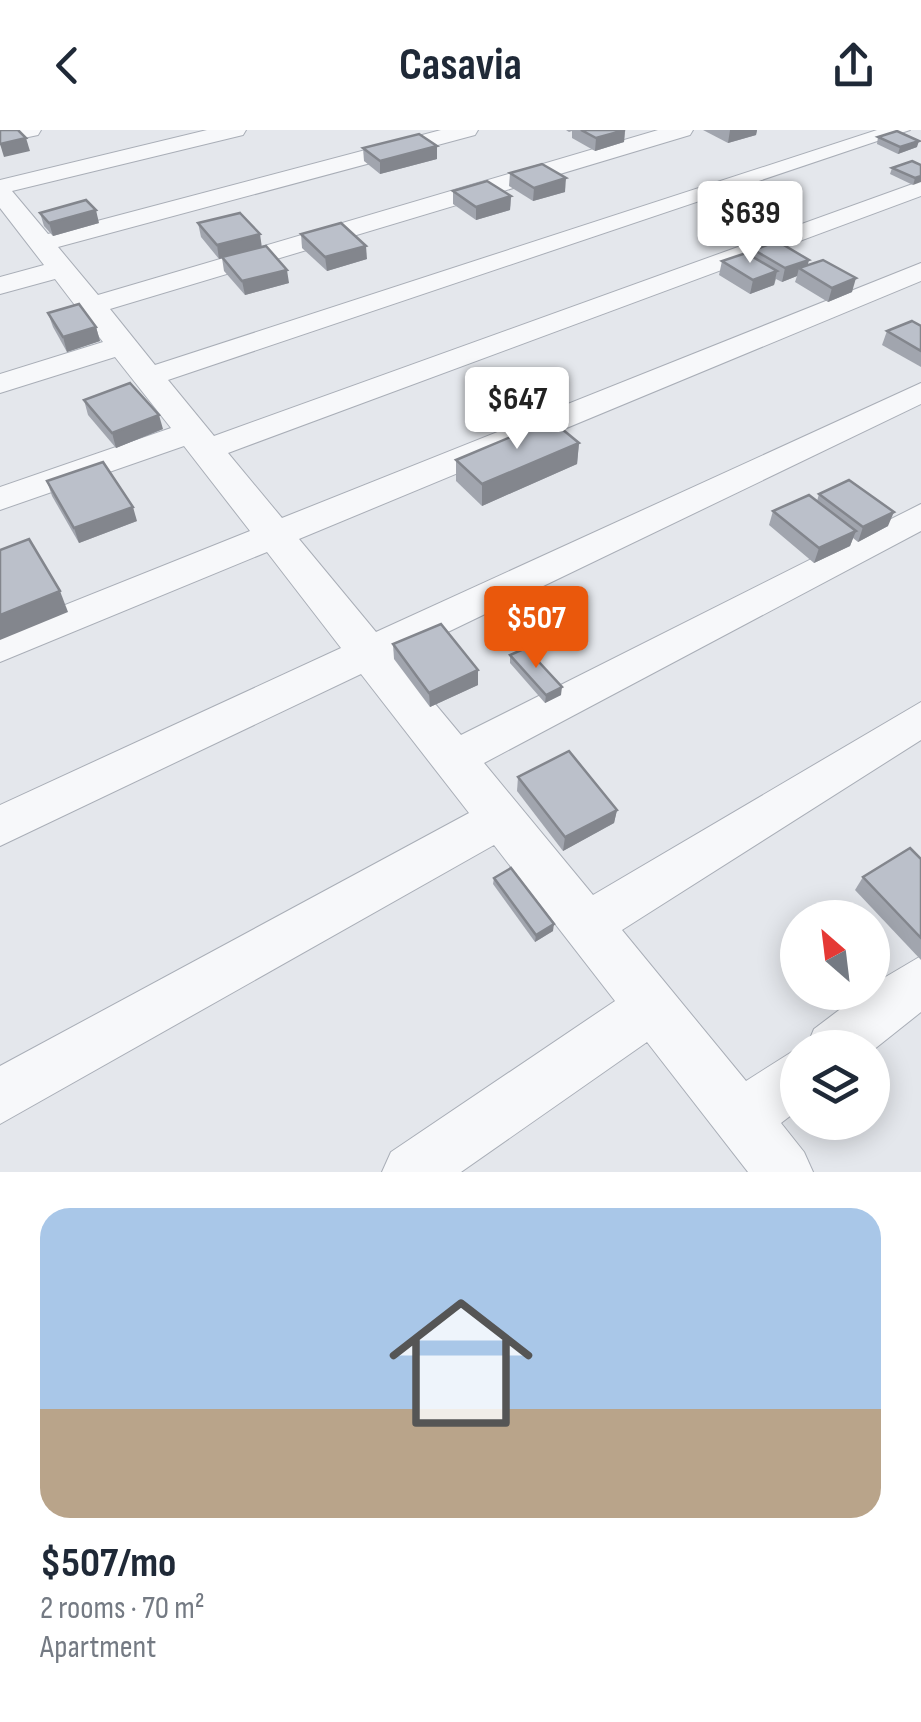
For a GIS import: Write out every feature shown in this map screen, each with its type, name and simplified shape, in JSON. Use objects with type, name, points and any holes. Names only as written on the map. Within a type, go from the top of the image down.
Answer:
[{"type":"street","points":[[0,136],[30,130]]},
{"type":"street","points":[[235,130],[0,190],[784,1172]]},
{"type":"street","points":[[0,286],[51,256],[467,130]]},
{"type":"street","points":[[92,306],[682,130]]},
{"type":"street","points":[[0,384],[135,361],[899,130]]},
{"type":"street","points":[[0,499],[199,441],[921,188]]},
{"type":"street","points":[[0,647],[921,271]]},
{"type":"street","points":[[0,826],[921,392]]},
{"type":"street","points":[[453,759],[921,516]]},
{"type":"street","points":[[587,925],[921,719]]},
{"type":"street","points":[[0,1096],[500,818]]},
{"type":"street","points":[[857,1030],[921,980]]},
{"type":"street","points":[[411,1172],[652,1008]]},
{"type":"street","points":[[741,1119],[780,1089]]},
{"type":"building","points":[[0,130],[18,130],[26,138],[0,144]]},
{"type":"building","points":[[581,130],[625,130],[596,138]]},
{"type":"building","points":[[897,131],[919,141],[900,147],[878,137]]},
{"type":"building","points":[[419,134],[437,146],[380,161],[363,148]]},
{"type":"building","points":[[912,161],[921,165],[921,176],[915,178],[892,168]]},
{"type":"building","points":[[542,164],[566,178],[534,188],[510,173]]},
{"type":"building","points":[[487,181],[511,196],[476,207],[453,191]]},
{"type":"building","points":[[86,200],[96,210],[49,223],[40,213]]},
{"type":"building","points":[[240,213],[260,234],[217,245],[198,223]]},
{"type":"building","points":[[341,223],[366,246],[325,257],[301,234]]},
{"type":"building","points":[[777,241],[809,260],[785,268],[754,250]]},
{"type":"building","points":[[266,246],[287,270],[242,281],[222,257]]},
{"type":"building","points":[[746,253],[777,271],[753,280],[722,261]]},
{"type":"building","points":[[823,260],[856,278],[832,288],[799,268]]},
{"type":"building","points":[[79,304],[96,327],[63,337],[48,313]]},
{"type":"building","points":[[912,321],[921,326],[921,351],[887,331]]},
{"type":"building","points":[[130,383],[159,415],[112,433],[84,400]]},
{"type":"building","points":[[551,420],[579,443],[482,484],[456,460]]},
{"type":"building","points":[[103,462],[133,507],[74,528],[47,481]]},
{"type":"building","points":[[849,480],[894,512],[863,527],[819,494]]},
{"type":"building","points":[[809,495],[856,531],[819,548],[773,511]]},
{"type":"building","points":[[29,539],[60,591],[0,615],[0,550]]},
{"type":"building","points":[[441,624],[478,670],[429,693],[393,644]]},
{"type":"building","points":[[526,648],[562,687],[546,695],[510,655]]},
{"type":"building","points":[[569,751],[617,810],[565,837],[518,777]]},
{"type":"building","points":[[910,848],[921,859],[921,938],[890,905],[890,900],[885,900],[863,877]]},
{"type":"building","points":[[511,868],[554,924],[536,935],[494,878]]}]
